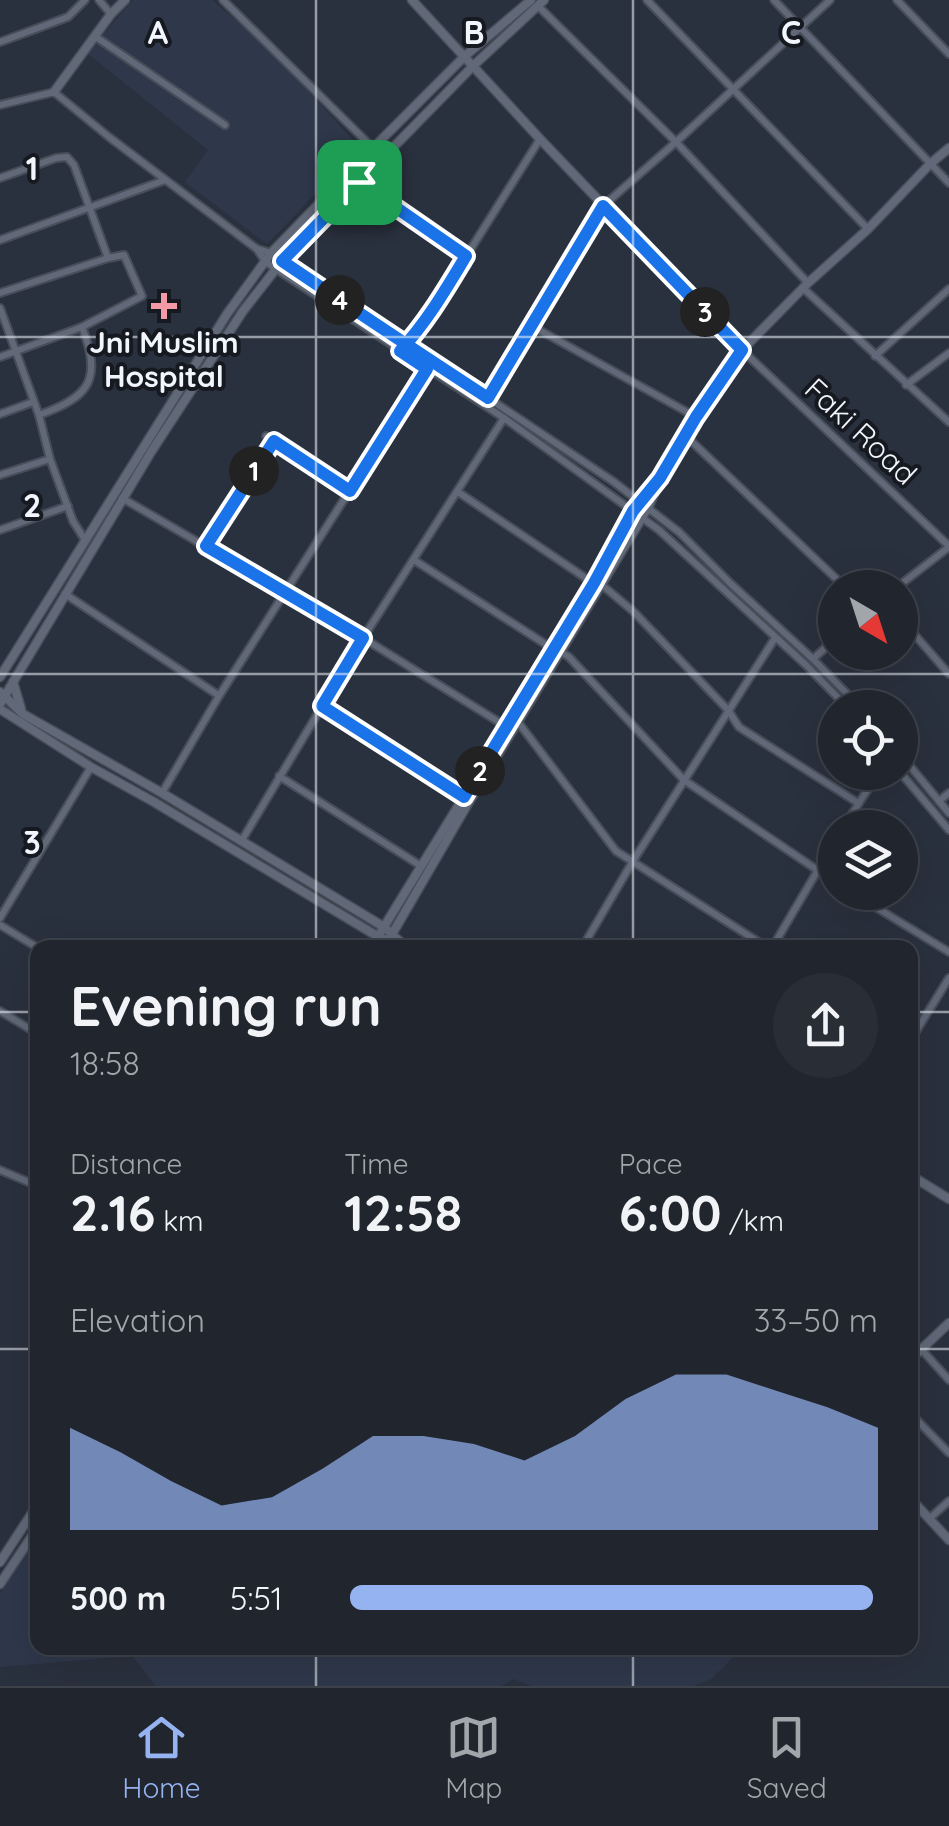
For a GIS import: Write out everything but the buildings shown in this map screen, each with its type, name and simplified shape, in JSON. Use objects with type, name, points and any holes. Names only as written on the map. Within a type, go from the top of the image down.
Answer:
[{"type":"street","points":[[0,42],[68,17],[85,0]]},
{"type":"street","points":[[98,0],[111,14]]},
{"type":"street","points":[[0,105],[54,92],[125,0]]},
{"type":"street","points":[[223,0],[372,148]]},
{"type":"street","points":[[412,0],[742,350]]},
{"type":"street","points":[[648,0],[868,229]]},
{"type":"street","points":[[774,0],[949,183]]},
{"type":"street","points":[[488,398],[603,206],[830,0]]},
{"type":"street","points":[[897,0],[949,54]]},
{"type":"street","points":[[0,677],[4,662],[227,314],[268,257],[466,56],[538,2]]},
{"type":"street","points":[[386,940],[90,767],[1,700],[122,498],[243,311],[279,265],[538,2]]},
{"type":"street","points":[[538,2],[676,142],[806,286],[875,356],[949,422]]},
{"type":"street","points":[[96,37],[225,125]]},
{"type":"street","points":[[54,92],[279,265],[488,398],[640,501],[679,532],[844,690]]},
{"type":"street","points":[[403,347],[418,333],[540,139]]},
{"type":"street","points":[[598,584],[633,511],[660,478],[742,350],[949,148]]},
{"type":"street","points":[[0,178],[67,157],[74,165],[108,258]]},
{"type":"street","points":[[0,240],[166,180]]},
{"type":"street","points":[[359,182],[466,256]]},
{"type":"street","points":[[0,293],[124,256],[142,296],[82,326],[0,357]]},
{"type":"street","points":[[875,356],[949,289]]},
{"type":"street","points":[[0,308],[39,415],[50,459],[73,521],[85,540]]},
{"type":"street","points":[[39,415],[78,396],[91,378],[92,360],[82,326]]},
{"type":"street","points":[[532,326],[696,417]]},
{"type":"street","points":[[403,347],[427,369],[504,418],[672,540],[829,690]]},
{"type":"street","name":"Faki Road","points":[[742,350],[949,546]]},
{"type":"street","points":[[906,385],[949,354]]},
{"type":"street","points":[[162,793],[284,592],[427,369]]},
{"type":"street","points":[[0,414],[33,402]]},
{"type":"street","points":[[242,840],[363,638],[504,418]]},
{"type":"street","points":[[686,436],[827,570]]},
{"type":"street","points":[[206,546],[270,439],[350,491]]},
{"type":"street","points":[[0,476],[50,459]]},
{"type":"street","points":[[375,940],[642,518],[660,478]]},
{"type":"street","points":[[458,492],[634,612],[728,710],[739,727],[858,802]]},
{"type":"street","points":[[122,498],[507,727]]},
{"type":"street","points":[[0,530],[68,506]]},
{"type":"street","points":[[918,571],[949,546]]},
{"type":"street","points":[[414,560],[570,657],[684,780],[817,872],[775,940]]},
{"type":"street","points":[[65,594],[219,696]]},
{"type":"street","points":[[587,940],[775,638]]},
{"type":"street","points":[[918,639],[949,674]]},
{"type":"street","points":[[389,940],[557,651]]},
{"type":"street","points":[[813,658],[818,653]]},
{"type":"street","points":[[12,682],[19,717]]},
{"type":"street","points":[[322,706],[464,797]]},
{"type":"street","points":[[0,721],[19,717],[162,793],[384,926],[388,940]]},
{"type":"street","points":[[518,722],[616,851],[757,940]]},
{"type":"street","points":[[30,943],[0,922],[90,767]]},
{"type":"street","points":[[279,776],[420,866]]},
{"type":"street","points":[[918,776],[949,813]]},
{"type":"street","points":[[853,810],[866,790]]},
{"type":"street","points":[[915,790],[949,830]]},
{"type":"street","points":[[939,801],[949,793]]},
{"type":"street","points":[[881,910],[949,952]]},
{"type":"street","points":[[918,1026],[949,978]]},
{"type":"street","points":[[0,1012],[30,1029]]},
{"type":"street","points":[[0,1170],[30,1183]]},
{"type":"street","points":[[918,1180],[949,1199]]},
{"type":"street","points":[[918,1352],[949,1322]]},
{"type":"street","points":[[921,1349],[949,1380]]},
{"type":"street","points":[[918,1420],[949,1453]]},
{"type":"street","points":[[929,1519],[949,1501]]},
{"type":"street","points":[[918,1507],[949,1540]]},
{"type":"street","points":[[0,1562],[30,1516]]},
{"type":"street","points":[[0,1584],[30,1538]]},
{"type":"shaded area","points":[[133,0],[212,0],[270,49],[360,148],[267,244],[185,182],[208,150],[87,53]]},
{"type":"shaded area","points":[[30,1543],[30,1655],[736,1655],[711,1679],[693,1686],[531,1686],[514,1679],[501,1686],[156,1686],[132,1656],[0,1667],[0,1592]]},
{"type":"place","name":"Jni Muslim Hospital","points":[[164,306]]},
{"type":"route","points":[[359,182],[282,261],[406,344],[432,362],[488,398],[603,206],[742,350],[660,478],[633,511],[594,583],[464,797],[322,706],[363,638],[206,546],[274,441],[350,491],[427,369],[400,351],[406,344],[418,333],[466,256],[359,182]]}]
